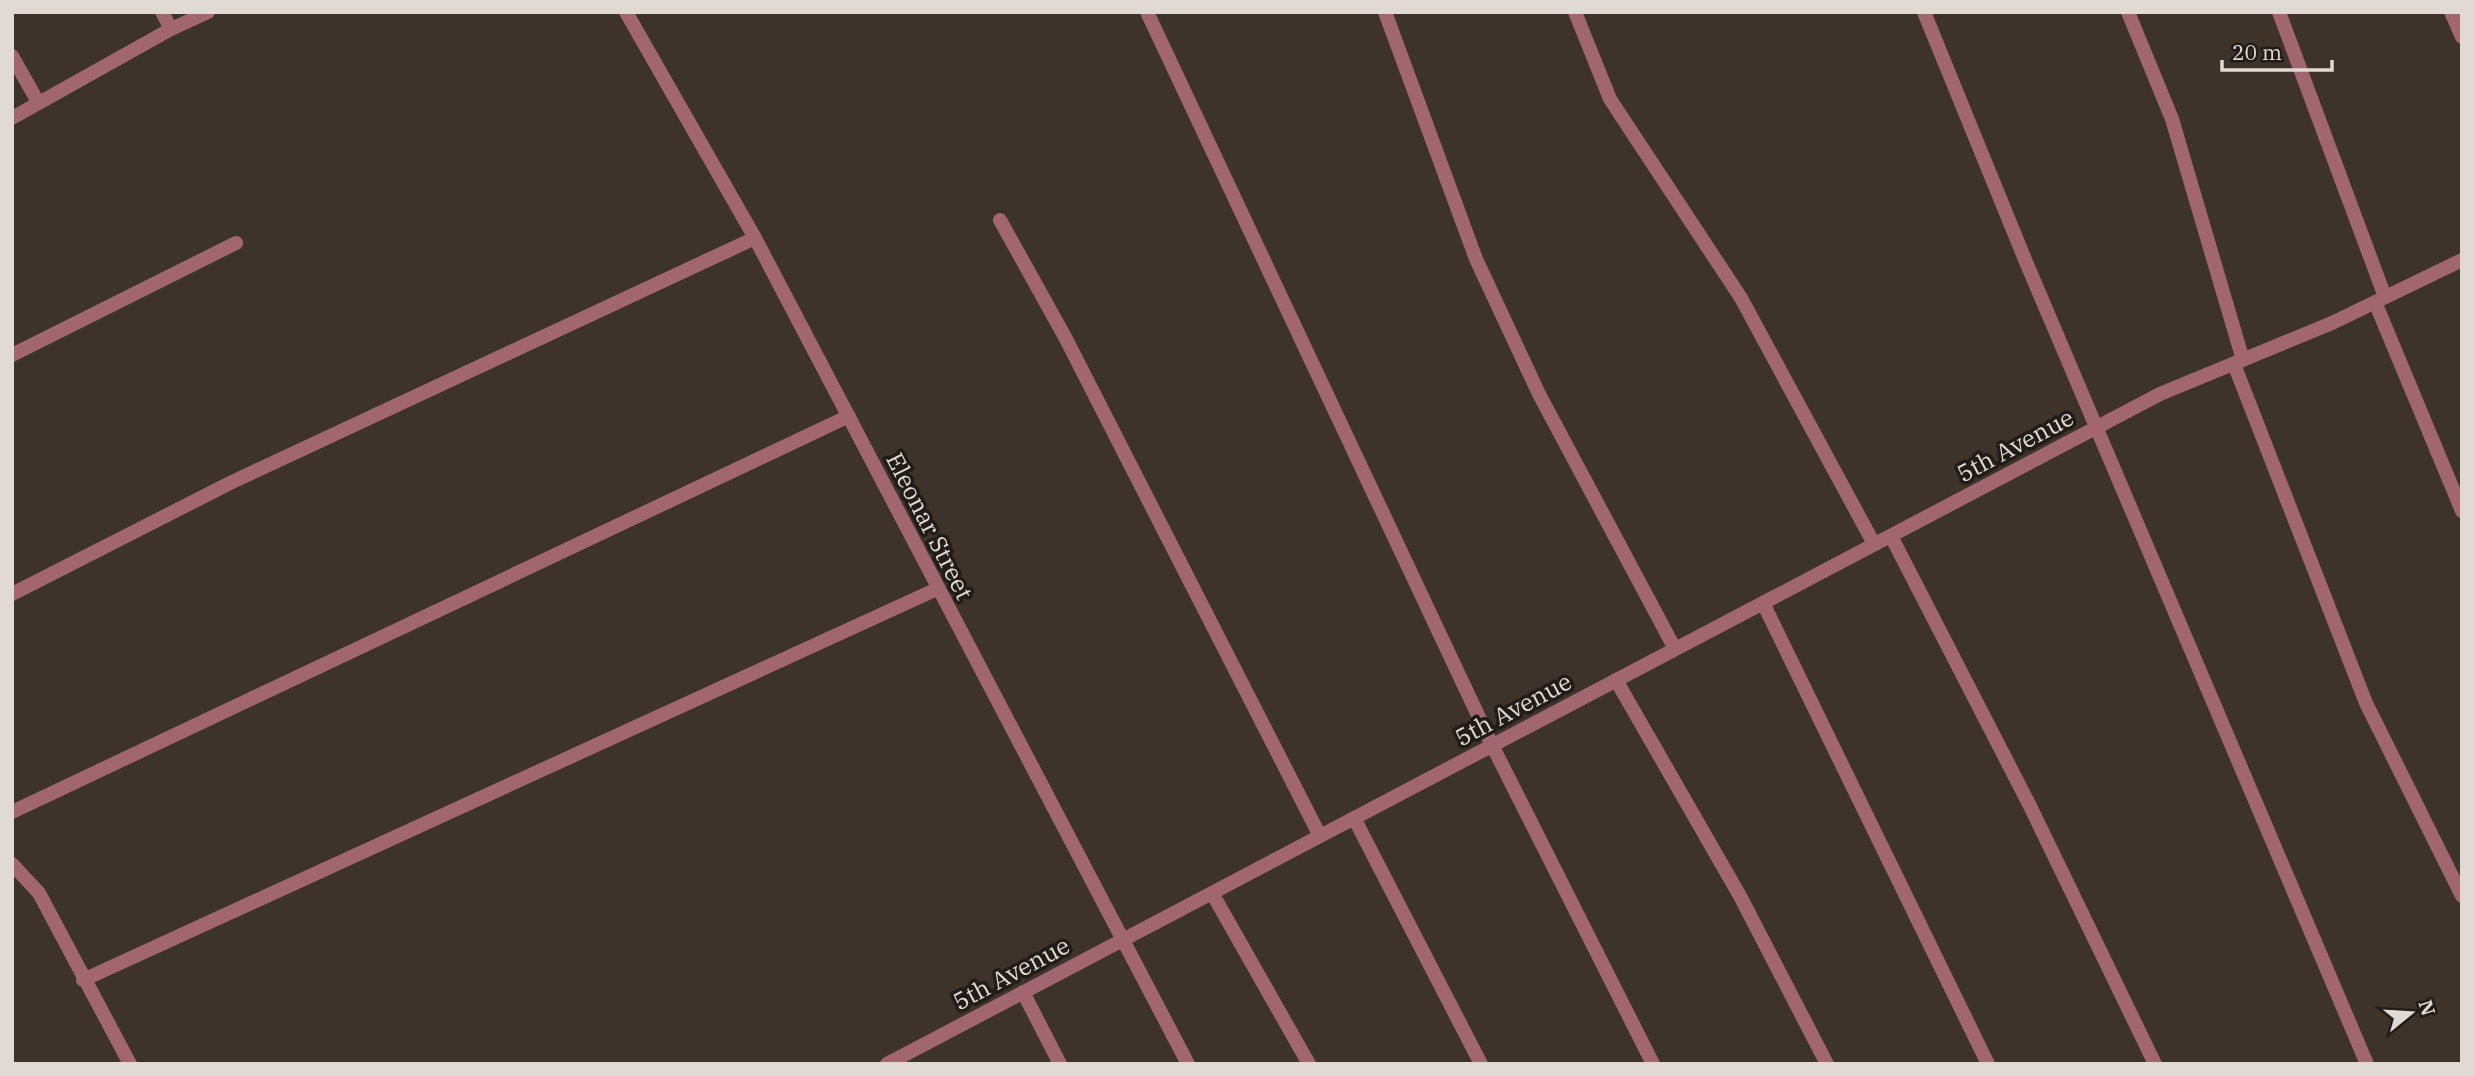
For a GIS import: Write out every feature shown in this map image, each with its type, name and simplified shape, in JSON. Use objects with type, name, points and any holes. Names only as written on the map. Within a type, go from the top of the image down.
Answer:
[{"type":"street","points":[[162,12],[171,29]]},
{"type":"street","points":[[12,118],[171,29],[208,12]]},
{"type":"street","name":"Eleonar Street","points":[[626,12],[755,238],[1188,1064]]},
{"type":"street","points":[[1147,12],[1492,745],[1653,1064]]},
{"type":"street","points":[[1385,12],[1481,271],[1539,394],[1675,649]]},
{"type":"street","points":[[1575,12],[1610,99],[1741,298],[1874,544]]},
{"type":"street","points":[[1924,12],[2367,1064]]},
{"type":"street","points":[[2128,12],[2172,119],[2239,362],[2366,704],[2462,896]]},
{"type":"street","points":[[2279,12],[2380,299],[2462,511]]},
{"type":"street","points":[[2451,12],[2462,37]]},
{"type":"street","points":[[12,56],[38,102]]},
{"type":"street","points":[[1000,220],[1071,349],[1321,836]]},
{"type":"street","points":[[12,594],[232,482],[755,238]]},
{"type":"street","points":[[12,355],[236,243]]},
{"type":"street","name":"5th Avenue","points":[[887,1064],[2160,394],[2239,362],[2462,260]]},
{"type":"street","points":[[12,812],[849,416]]},
{"type":"street","points":[[1891,536],[2036,819],[2155,1064]]},
{"type":"street","points":[[82,980],[937,589]]},
{"type":"street","points":[[1762,603],[1989,1064]]},
{"type":"street","points":[[1616,680],[1740,896],[1827,1064]]},
{"type":"street","points":[[1354,818],[1481,1064]]},
{"type":"street","points":[[12,863],[39,893],[82,980],[130,1064]]},
{"type":"street","points":[[1212,893],[1309,1064]]},
{"type":"street","points":[[1023,992],[1060,1064]]}]
